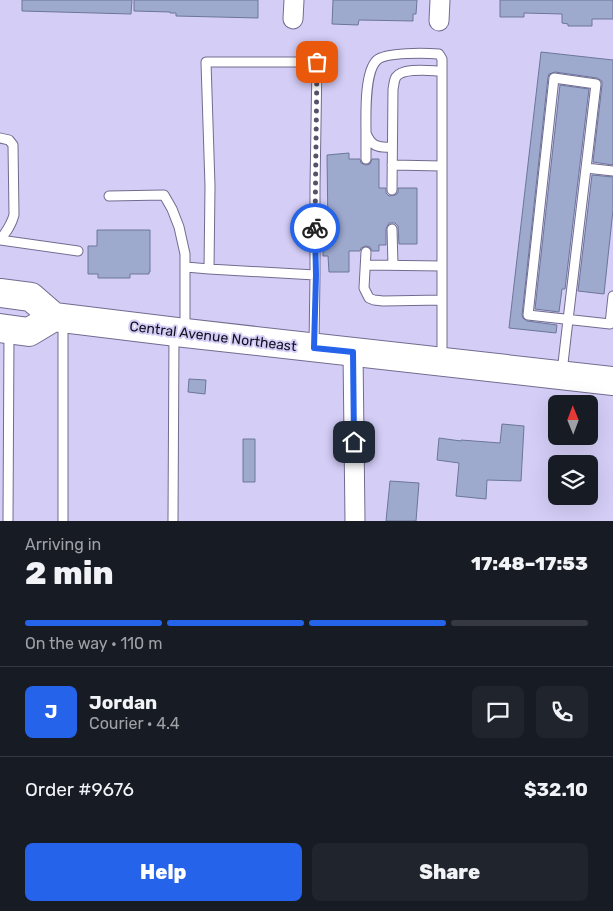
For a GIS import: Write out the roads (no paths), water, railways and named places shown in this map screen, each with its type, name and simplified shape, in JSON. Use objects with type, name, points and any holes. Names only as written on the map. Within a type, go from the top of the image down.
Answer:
[{"type":"main road","points":[[0,293],[31,297],[59,318],[29,332],[4,329]]},
{"type":"main road","name":"Central Avenue Northeast","points":[[59,318],[613,381]]},
{"type":"street","points":[[293,20],[294,0]]},
{"type":"street","points":[[439,21],[440,0]]},
{"type":"street","points":[[353,352],[355,521]]},
{"type":"lane","points":[[366,159],[368,77],[376,60],[384,56],[439,54],[442,59],[442,362]]},
{"type":"lane","points":[[209,269],[206,62],[317,62],[314,348]]},
{"type":"lane","points":[[392,190],[391,147],[395,78],[405,71],[442,71]]},
{"type":"lane","points":[[562,375],[568,320],[596,84],[554,78],[528,315],[568,320],[610,324],[613,296]]},
{"type":"lane","points":[[366,133],[374,145],[382,148],[391,147]]},
{"type":"lane","points":[[0,138],[9,140],[13,145],[14,216],[12,224],[0,240]]},
{"type":"lane","points":[[392,164],[442,166]]},
{"type":"lane","points":[[586,168],[613,172]]},
{"type":"lane","points":[[109,196],[164,195],[179,227],[185,254],[186,268],[179,333],[173,521]]},
{"type":"lane","points":[[392,229],[393,265]]},
{"type":"lane","points":[[0,240],[78,251]]},
{"type":"lane","points":[[366,252],[364,288],[369,298],[383,301],[442,300]]},
{"type":"lane","points":[[366,265],[442,266]]},
{"type":"lane","points":[[186,268],[316,275]]},
{"type":"lane","points":[[59,318],[63,521]]},
{"type":"lane","points":[[4,329],[8,521]]}]
